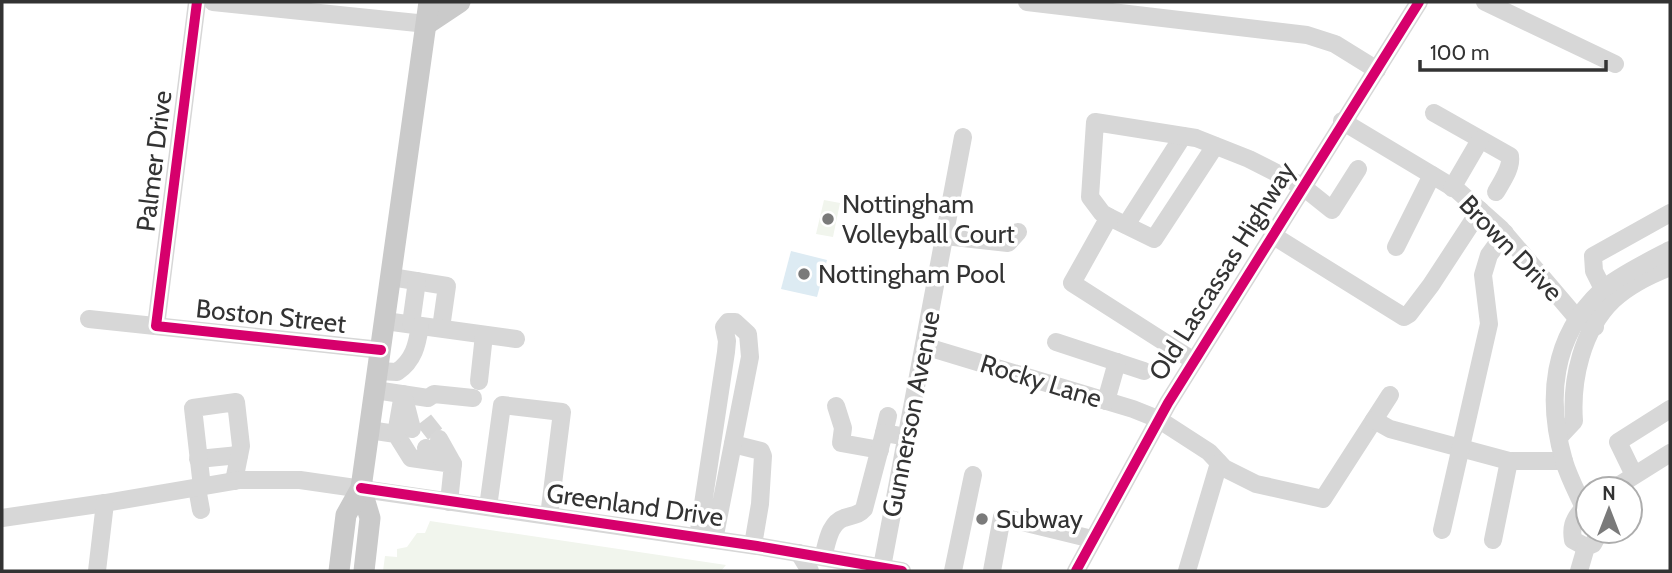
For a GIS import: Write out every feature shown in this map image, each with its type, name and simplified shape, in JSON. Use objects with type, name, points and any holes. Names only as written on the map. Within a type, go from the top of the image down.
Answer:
[{"type":"main road","points":[[339,571],[346,515],[361,488],[429,2]]},
{"type":"main road","points":[[427,24],[460,2]]},
{"type":"main road","points":[[361,488],[370,518],[363,571]]},
{"type":"street","name":"Palmer Drive","points":[[156,326],[197,2]]},
{"type":"street","points":[[222,2],[279,5],[427,24]]},
{"type":"street","points":[[1027,2],[1307,35],[1335,44],[1377,71]]},
{"type":"street","name":"Old Lascassas Highway","points":[[1076,571],[1158,419],[1342,121],[1377,71],[1419,2]]},
{"type":"street","points":[[1485,2],[1615,64]]},
{"type":"street","points":[[1434,113],[1510,156],[1511,161],[1496,192]]},
{"type":"street","name":"Brown Drive","points":[[1342,121],[1452,188],[1480,211],[1505,233],[1576,317],[1556,368],[1554,411],[1564,461],[1574,481]]},
{"type":"street","points":[[1215,146],[1154,239],[1102,213],[1090,197],[1095,122],[1196,138],[1249,159],[1302,186],[1332,211],[1358,169]]},
{"type":"street","points":[[1182,136],[1072,284],[1194,361]]},
{"type":"street","name":"Gunnerson Avenue","points":[[883,567],[963,137]]},
{"type":"street","points":[[1452,188],[1480,140]]},
{"type":"street","points":[[1396,247],[1432,175]]},
{"type":"street","points":[[1272,235],[1404,317],[1431,285],[1480,211]]},
{"type":"street","points":[[1603,289],[1594,271],[1593,256],[1670,214]]},
{"type":"street","points":[[945,236],[1009,243],[1018,232]]},
{"type":"street","points":[[1442,530],[1489,324],[1483,275],[1489,255],[1505,233]]},
{"type":"street","points":[[1595,327],[1576,317],[1603,289],[1670,250]]},
{"type":"street","points":[[1559,437],[1574,421],[1572,395],[1581,353],[1595,327],[1614,299],[1656,272],[1670,267]]},
{"type":"street","points":[[391,276],[447,286],[441,328]]},
{"type":"street","points":[[378,370],[397,372],[409,364],[417,344],[417,281]]},
{"type":"street","name":"Boston Street","points":[[89,319],[156,326],[378,370],[402,394],[428,398],[434,394],[473,398]]},
{"type":"street","points":[[385,321],[516,339]]},
{"type":"street","points":[[728,322],[735,322],[748,334],[750,357],[733,444],[706,539],[727,341],[724,327],[728,322]]},
{"type":"street","points":[[479,381],[484,335]]},
{"type":"street","points":[[1056,342],[1144,371]]},
{"type":"street","name":"Rocky Lane","points":[[924,346],[1158,419],[1209,452],[1224,468],[1256,484],[1323,499],[1374,420]]},
{"type":"street","points":[[1106,401],[1117,362]]},
{"type":"street","points":[[402,394],[411,428]]},
{"type":"street","points":[[402,394],[411,428],[411,458],[453,464]]},
{"type":"street","points":[[1390,395],[1374,420],[1390,429],[1510,461],[1564,461]]},
{"type":"street","points":[[201,510],[193,408],[236,402],[241,446],[234,481]]},
{"type":"street","points":[[488,507],[502,405],[562,412],[549,516]]},
{"type":"street","points":[[836,406],[843,428],[841,443],[884,433],[907,438]]},
{"type":"street","points":[[1670,410],[1618,442],[1634,475],[1670,453]]},
{"type":"street","points":[[369,430],[411,428]]},
{"type":"street","points":[[823,557],[832,528],[839,520],[862,512],[868,500],[884,433]]},
{"type":"street","points":[[433,443],[453,464],[449,502]]},
{"type":"street","points":[[733,444],[761,451],[763,456],[760,504],[753,545]]},
{"type":"street","points":[[198,459],[239,455]]},
{"type":"street","points":[[1493,540],[1510,461]]},
{"type":"street","points":[[1186,571],[1219,463]]},
{"type":"street","points":[[874,471],[900,475]]},
{"type":"street","points":[[953,571],[973,475]]},
{"type":"street","name":"Greenland Drive","points":[[2,517],[234,481],[300,480],[753,545],[823,557],[857,567],[883,567],[902,571]]},
{"type":"street","points":[[97,571],[105,503]]},
{"type":"street","points":[[992,571],[1002,517],[1092,539]]},
{"type":"street","name":"Brown Drive","points":[[1574,520],[1571,530],[1574,541]]},
{"type":"street","name":"Brown Drive","points":[[1582,545],[1586,547]]},
{"type":"street","points":[[1578,571],[1586,547],[1591,545]]},
{"type":"street","points":[[799,553],[810,571]]},
{"type":"shaded area","name":"Nottingham Volleyball Court","points":[[824,200],[840,203],[833,237],[816,234]]},
{"type":"shaded area","name":"Nottingham Pool","points":[[791,251],[827,260],[817,297],[781,289]]},
{"type":"shaded area","points":[[430,521],[726,565],[721,571],[383,571],[385,556],[397,557],[397,549],[407,547],[417,533],[425,533]]},
{"type":"tunnel","points":[[424,420],[439,439]]},
{"type":"cycle path","points":[[197,2],[156,326],[381,350]]},
{"type":"cycle path","points":[[1076,571],[1168,403],[1419,2]]},
{"type":"cycle path","points":[[361,488],[757,546],[902,571]]},
{"type":"place","name":"Nottingham Volleyball Court","points":[[828,219]]},
{"type":"place","name":"Nottingham Pool","points":[[804,274]]},
{"type":"place","name":"Subway","points":[[982,519]]}]
